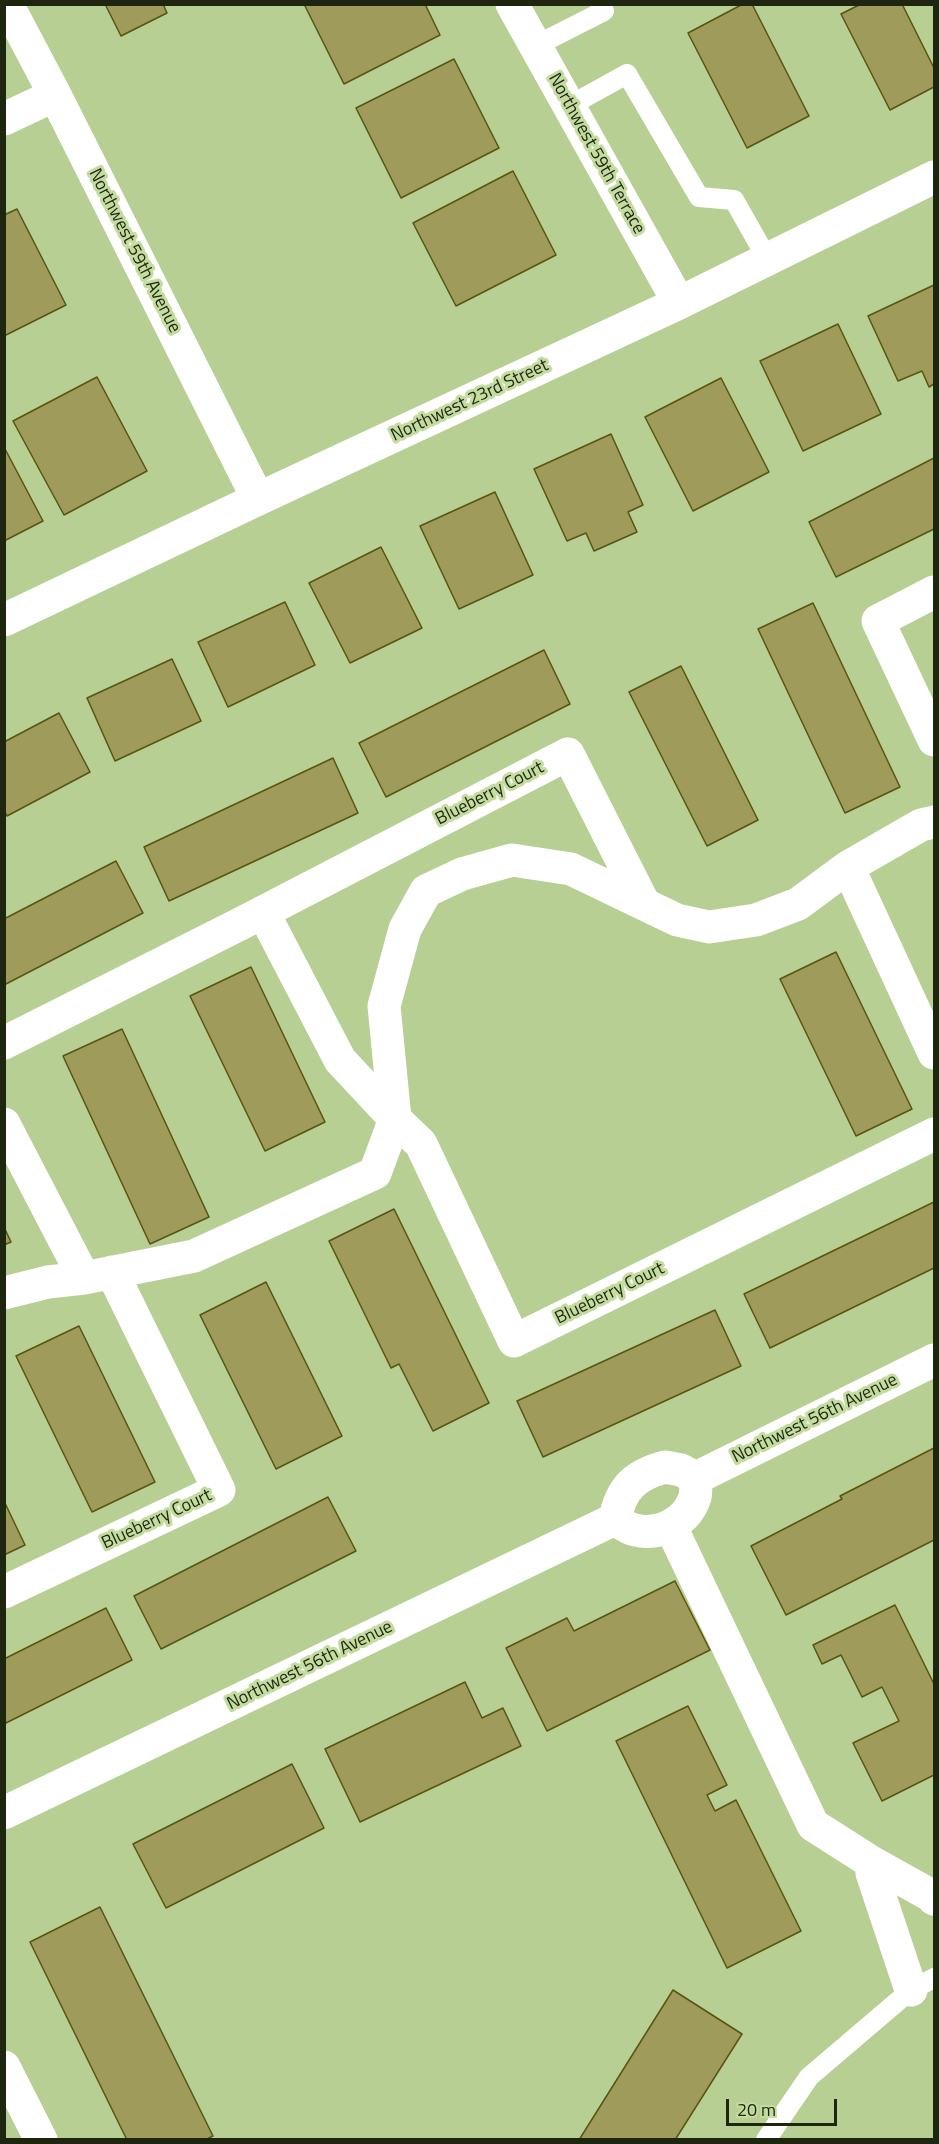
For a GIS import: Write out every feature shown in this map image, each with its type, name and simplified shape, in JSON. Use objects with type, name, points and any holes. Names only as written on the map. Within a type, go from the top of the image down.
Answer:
[{"type":"street","name":"Northwest 59th Avenue","points":[[7,4],[258,499]]},
{"type":"street","name":"Northwest 59th Terrace","points":[[512,4],[679,303]]},
{"type":"street","points":[[4,119],[55,95]]},
{"type":"street","name":"Northwest 23rd Street","points":[[4,620],[679,303],[934,177]]},
{"type":"street","points":[[934,592],[879,621],[934,740]]},
{"type":"street","name":"Blueberry Court","points":[[4,1043],[568,754],[644,904]]},
{"type":"street","points":[[4,1293],[48,1282],[98,1275],[194,1256],[375,1173],[395,1119],[384,1006],[405,929],[426,891],[462,874],[512,860],[571,869],[677,920],[709,927],[756,920],[798,904],[848,867],[921,825],[934,822]]},
{"type":"street","points":[[848,867],[934,1053]]},
{"type":"street","name":"Blueberry Court","points":[[263,912],[340,1060],[421,1144],[514,1341],[934,1134]]},
{"type":"street","name":"Blueberry Court","points":[[4,1124],[98,1275],[219,1490],[4,1592]]},
{"type":"street","name":"Northwest 56th Avenue","points":[[696,1478],[934,1360]]},
{"type":"street","points":[[665,1467],[681,1470],[696,1478],[695,1496],[687,1513],[671,1527],[650,1532],[633,1530],[615,1519],[618,1503],[643,1473],[665,1467]]},
{"type":"street","name":"Northwest 56th Avenue","points":[[4,1813],[615,1519]]},
{"type":"street","points":[[671,1527],[813,1825],[934,1899]]},
{"type":"street","points":[[871,1862],[872,1873],[886,1916],[923,1984]]},
{"type":"street","points":[[4,2067],[41,2139]]},
{"type":"lane","points":[[536,46],[604,11],[600,4]]},
{"type":"lane","points":[[569,106],[627,75],[699,197],[734,201],[768,260]]},
{"type":"lane","points":[[766,2139],[809,2077],[923,1984]]},
{"type":"building","points":[[105,4],[163,4],[167,13],[121,36]]},
{"type":"building","points":[[304,4],[425,4],[440,35],[344,84]]},
{"type":"building","points":[[743,4],[752,4],[809,116],[747,148],[688,33]]},
{"type":"building","points":[[861,4],[902,4],[934,68],[934,87],[890,110],[841,14]]},
{"type":"building","points":[[454,59],[499,148],[401,198],[356,108]]},
{"type":"building","points":[[513,171],[556,255],[456,306],[413,223]]},
{"type":"building","points":[[17,209],[66,305],[4,336],[4,215]]},
{"type":"building","points":[[934,285],[934,384],[929,387],[922,371],[898,381],[868,316]]},
{"type":"building","points":[[838,324],[881,414],[803,451],[760,361]]},
{"type":"building","points":[[97,377],[147,471],[64,515],[13,421]]},
{"type":"building","points":[[721,378],[769,472],[693,511],[645,417]]},
{"type":"building","points":[[611,434],[643,505],[628,512],[637,532],[594,551],[586,533],[567,541],[534,469]]},
{"type":"building","points":[[4,447],[43,521],[4,541]]},
{"type":"building","points":[[934,458],[934,529],[836,577],[809,522]]},
{"type":"building","points":[[495,492],[533,575],[459,609],[420,526]]},
{"type":"building","points":[[381,547],[422,628],[350,663],[309,583]]},
{"type":"building","points":[[285,602],[315,665],[228,707],[198,642]]},
{"type":"building","points":[[813,603],[900,787],[845,813],[758,629]]},
{"type":"building","points":[[544,650],[570,704],[386,797],[359,743]]},
{"type":"building","points":[[172,659],[201,721],[115,761],[87,698]]},
{"type":"building","points":[[681,666],[758,820],[707,846],[629,692]]},
{"type":"building","points":[[59,713],[90,772],[7,816],[4,810],[4,742]]},
{"type":"building","points":[[333,758],[358,813],[169,901],[144,847]]},
{"type":"building","points":[[116,861],[143,913],[4,985],[4,919]]},
{"type":"building","points":[[836,952],[912,1109],[856,1136],[780,979]]},
{"type":"building","points":[[251,967],[325,1122],[265,1151],[190,996]]},
{"type":"building","points":[[122,1029],[209,1217],[150,1244],[63,1056]]},
{"type":"building","points":[[934,1202],[934,1268],[770,1348],[744,1294]]},
{"type":"building","points":[[394,1209],[489,1403],[433,1431],[399,1364],[391,1368],[329,1241]]},
{"type":"building","points":[[4,1227],[11,1242],[4,1245]]},
{"type":"building","points":[[266,1282],[342,1436],[276,1469],[200,1315]]},
{"type":"building","points":[[715,1310],[741,1366],[543,1457],[517,1401]]},
{"type":"building","points":[[79,1326],[155,1482],[92,1512],[16,1356]]},
{"type":"building","points":[[934,1448],[934,1540],[786,1615],[751,1546],[842,1499],[840,1496]]},
{"type":"building","points":[[328,1497],[356,1551],[161,1649],[134,1596]]},
{"type":"building","points":[[4,1501],[25,1545],[4,1555]]},
{"type":"building","points":[[675,1581],[710,1650],[547,1731],[506,1648],[567,1618],[574,1631]]},
{"type":"building","points":[[895,1605],[934,1684],[934,1775],[882,1801],[853,1743],[899,1721],[882,1687],[862,1697],[841,1655],[822,1664],[813,1645]]},
{"type":"building","points":[[106,1608],[132,1660],[4,1724],[4,1659]]},
{"type":"building","points":[[465,1682],[482,1718],[503,1708],[521,1746],[360,1822],[325,1749]]},
{"type":"building","points":[[688,1706],[727,1785],[707,1795],[715,1811],[736,1800],[801,1931],[727,1968],[616,1741]]},
{"type":"building","points":[[292,1764],[324,1828],[166,1908],[133,1844]]},
{"type":"building","points":[[100,1907],[213,2136],[205,2140],[127,2140],[30,1942]]},
{"type":"building","points":[[673,1990],[742,2034],[675,2140],[579,2140]]}]
